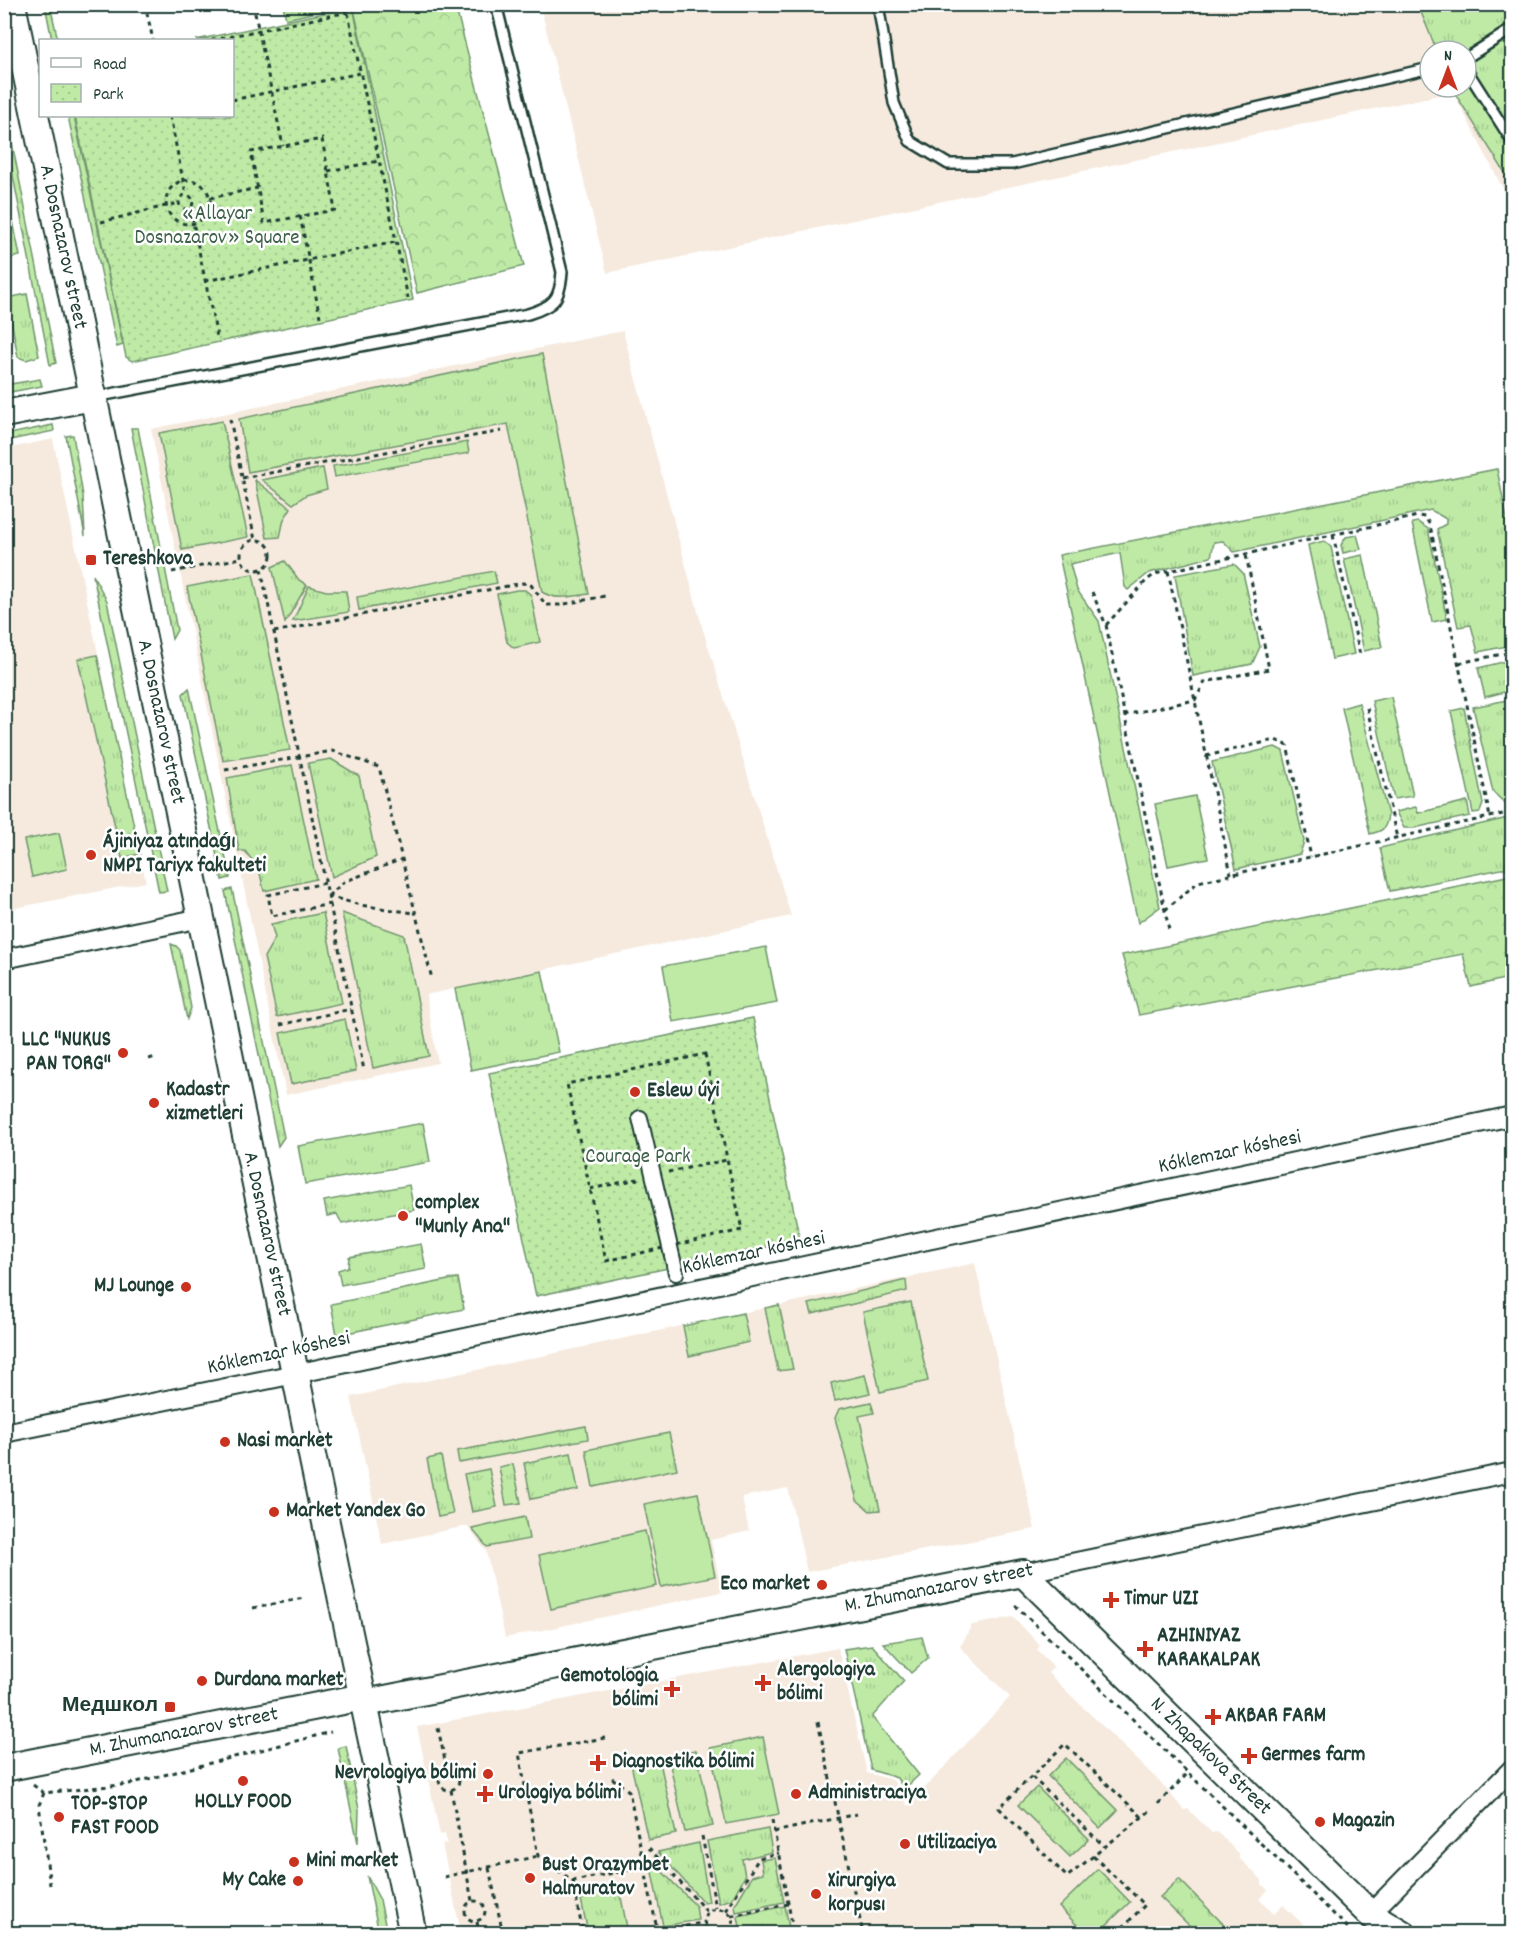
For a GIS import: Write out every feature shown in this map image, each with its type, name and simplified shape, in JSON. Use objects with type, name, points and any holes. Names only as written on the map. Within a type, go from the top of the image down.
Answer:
[{"type":"main road","name":"A. Dosnazarov street","points":[[12,4],[413,1934]]},
{"type":"main road","points":[[4,414],[93,397]]},
{"type":"main road","name":"M. Zhumanazarov street","points":[[4,1768],[1023,1573]]},
{"type":"main road","name":"N. Zhapakova Street","points":[[1023,1573],[1370,1914],[1403,1934]]},
{"type":"street","points":[[4,959],[201,918]]},
{"type":"street","name":"Kóklemzar kóshesi","points":[[4,1433],[296,1374],[1512,1116]]},
{"type":"street","points":[[640,1118],[676,1273]]},
{"type":"street","name":"M. Zhumanazarov street","points":[[1023,1573],[1512,1472]]},
{"type":"street","points":[[1370,1914],[1512,1769]]},
{"type":"lane","points":[[93,397],[528,314],[546,308],[556,299],[561,288],[562,272],[496,4]]},
{"type":"lane","points":[[878,4],[894,103],[910,141],[948,164],[1012,164],[1418,71]]},
{"type":"lane","points":[[1478,50],[1512,29]]},
{"type":"lane","points":[[1478,88],[1512,141]]},
{"type":"path","points":[[145,4],[153,39]]},
{"type":"path","points":[[253,4],[283,146]]},
{"type":"path","points":[[346,4],[408,298]]},
{"type":"path","points":[[217,39],[348,12]]},
{"type":"path","points":[[234,100],[360,73]]},
{"type":"path","points":[[170,117],[186,195],[193,200],[190,208],[217,337]]},
{"type":"path","points":[[322,139],[328,171],[335,210],[264,223],[251,152],[322,139]]},
{"type":"path","points":[[328,171],[379,161]]},
{"type":"path","points":[[184,180],[198,182],[210,198],[208,212],[199,222],[193,224],[179,223],[166,207],[168,193],[177,183],[184,180]]},
{"type":"path","points":[[210,198],[258,188]]},
{"type":"path","points":[[101,222],[166,207],[178,203],[181,196],[186,195]]},
{"type":"path","points":[[178,203],[183,209],[190,208]]},
{"type":"path","points":[[300,216],[320,317]]},
{"type":"path","points":[[205,281],[396,243]]},
{"type":"path","points":[[230,419],[255,540]]},
{"type":"path","points":[[242,478],[502,431]]},
{"type":"path","points":[[1106,625],[1155,574],[1418,516],[1425,517],[1431,525],[1490,817]]},
{"type":"path","points":[[1333,535],[1360,655]]},
{"type":"path","points":[[255,540],[264,542],[270,549],[269,563],[261,569],[247,567],[242,558],[241,553],[245,544],[255,540]]},
{"type":"path","points":[[1124,715],[1195,700],[1205,682],[1269,669],[1246,554]]},
{"type":"path","points":[[172,572],[242,558]]},
{"type":"path","points":[[261,569],[364,1070]]},
{"type":"path","points":[[1168,571],[1231,874]]},
{"type":"path","points":[[274,632],[523,583],[531,585],[546,605],[560,605],[605,596]]},
{"type":"path","points":[[1092,592],[1106,625],[1169,930]]},
{"type":"path","points":[[1459,663],[1512,652]]},
{"type":"path","points":[[1367,708],[1397,838]]},
{"type":"path","points":[[1206,756],[1275,740],[1287,745],[1311,857]]},
{"type":"path","points":[[225,770],[333,750],[379,766],[432,979]]},
{"type":"path","points":[[1165,910],[1198,882],[1512,812]]},
{"type":"path","points":[[328,896],[344,882],[402,859]]},
{"type":"path","points":[[325,883],[268,895],[272,916],[330,904]]},
{"type":"path","points":[[328,896],[360,905],[415,913]]},
{"type":"path","points":[[280,1025],[351,1009]]},
{"type":"path","points":[[606,1261],[567,1084],[705,1054],[742,1230]]},
{"type":"path","points":[[149,1059],[155,1058]]},
{"type":"path","points":[[253,1608],[304,1598]]},
{"type":"path","points":[[1015,1605],[1348,1929]]},
{"type":"path","points":[[818,1722],[863,1934]]},
{"type":"path","points":[[438,1728],[447,1770]]},
{"type":"path","points":[[23,1787],[32,1785],[44,1793],[129,1784],[331,1732]]},
{"type":"path","points":[[583,1934],[573,1881],[538,1856],[519,1753],[605,1738]]},
{"type":"path","points":[[1142,1817],[1065,1744],[999,1808],[1067,1877],[1151,1810]]},
{"type":"path","points":[[447,1770],[453,1770],[459,1778],[457,1787],[451,1790],[444,1789],[439,1784],[439,1776],[447,1770]]},
{"type":"path","points":[[1158,1804],[1188,1773]]},
{"type":"path","points":[[1032,1777],[1104,1846]]},
{"type":"path","points":[[612,1778],[629,1791],[658,1933]]},
{"type":"path","points":[[451,1790],[472,1901]]},
{"type":"path","points":[[44,1793],[39,1805],[50,1885]]},
{"type":"path","points":[[774,1832],[857,1814]]},
{"type":"path","points":[[772,1820],[794,1934]]},
{"type":"path","points":[[702,1836],[716,1908]]},
{"type":"path","points":[[649,1848],[707,1912]]},
{"type":"path","points":[[726,1911],[759,1858],[779,1853]]},
{"type":"path","points":[[444,1877],[538,1856]]},
{"type":"path","points":[[1093,1856],[1145,1905],[1116,1934]]},
{"type":"path","points":[[489,1867],[503,1934]]},
{"type":"path","points":[[573,1881],[628,1870]]},
{"type":"path","points":[[472,1901],[479,1902],[485,1909],[484,1916],[477,1922]]},
{"type":"path","points":[[472,1901],[465,1908],[465,1915],[477,1922]]},
{"type":"path","points":[[731,1916],[788,1904]]},
{"type":"path","points":[[707,1912],[716,1908],[726,1911],[731,1916],[733,1925],[730,1933]]},
{"type":"path","points":[[707,1912],[705,1922],[710,1934]]},
{"type":"path","points":[[477,1922],[479,1934]]},
{"type":"path","points":[[650,1934],[705,1922]]},
{"type":"shaded area","points":[[540,5],[1512,5],[1512,206],[1457,99],[1478,99],[1478,39],[1418,39],[1418,99],[1420,99],[607,273]]},
{"type":"shaded area","points":[[623,331],[702,626],[791,916],[426,995],[438,1063],[286,1095],[151,429]]},
{"type":"shaded area","points":[[53,439],[146,882],[5,910],[5,449]]},
{"type":"shaded area","points":[[975,1263],[1035,1529],[807,1572],[788,1488],[742,1497],[749,1531],[711,1540],[722,1592],[505,1638],[486,1551],[467,1526],[382,1544],[351,1397]]},
{"type":"shaded area","points":[[1013,1617],[1040,1645],[1037,1650],[1054,1667],[1048,1673],[1161,1783],[1184,1810],[1188,1809],[1212,1833],[1217,1832],[1239,1853],[1239,1858],[1262,1880],[1262,1884],[1268,1890],[1259,1899],[1274,1914],[1283,1905],[1312,1933],[461,1933],[442,1844],[447,1843],[445,1834],[440,1835],[417,1727],[838,1648],[867,1773],[893,1780],[908,1806],[1010,1697],[960,1647],[972,1625]]},
{"type":"green space","points":[[45,5],[50,5],[58,39],[52,39]]},
{"type":"green space","points":[[283,5],[339,5],[339,7],[286,19]]},
{"type":"green space","points":[[353,5],[455,5],[524,266],[417,293]]},
{"type":"green space","points":[[1418,5],[1512,5],[1512,184],[1459,99],[1478,99],[1478,39],[1432,39]]},
{"type":"green space","name":"«Allayar Dosnazarov» Square","points":[[353,7],[413,300],[132,361],[126,357],[75,117],[234,117],[234,39],[201,39]]},
{"type":"green space","points":[[5,108],[56,363],[50,365],[5,135]]},
{"type":"green space","points":[[68,117],[74,117],[123,345],[117,347]]},
{"type":"green space","points":[[13,221],[20,256],[5,259],[5,223]]},
{"type":"green space","points":[[27,294],[39,356],[26,360],[18,357],[7,298]]},
{"type":"green space","points":[[542,354],[589,594],[559,597],[542,592],[508,424],[248,472],[239,419]]},
{"type":"green space","points":[[40,379],[42,386],[5,393],[5,385]]},
{"type":"green space","points":[[222,421],[248,537],[182,550],[159,433]]},
{"type":"green space","points":[[53,425],[54,431],[5,441],[5,435]]},
{"type":"green space","points":[[131,428],[138,428],[177,630],[172,639]]},
{"type":"green space","points":[[73,435],[83,496],[85,536],[66,436]]},
{"type":"green space","points":[[467,442],[469,453],[335,477],[333,466]]},
{"type":"green space","points":[[323,468],[327,489],[306,495],[293,504],[262,480]]},
{"type":"green space","points":[[1497,469],[1512,544],[1512,645],[1478,652],[1471,625],[1458,627],[1437,529],[1446,524],[1446,519],[1431,510],[1234,552],[1223,541],[1214,542],[1211,557],[1149,573],[1128,590],[1125,587],[1120,553],[1070,564],[1077,590],[1099,621],[1160,907],[1138,923],[1059,555]]},
{"type":"green space","points":[[255,480],[291,508],[284,519],[280,537],[267,538]]},
{"type":"green space","points":[[1418,522],[1428,529],[1447,619],[1432,622],[1412,523]]},
{"type":"green space","points":[[1357,535],[1361,549],[1343,553],[1341,545],[1346,537]]},
{"type":"green space","points":[[1324,541],[1331,547],[1354,654],[1332,659],[1308,545]]},
{"type":"green space","points":[[1363,555],[1382,647],[1364,651],[1344,559]]},
{"type":"green space","points":[[285,561],[299,580],[307,585],[285,623],[272,567]]},
{"type":"green space","points":[[1234,564],[1243,573],[1260,647],[1252,664],[1193,676],[1175,575]]},
{"type":"green space","points":[[494,571],[497,583],[359,610],[357,597]]},
{"type":"green space","points":[[253,574],[290,750],[223,761],[187,587]]},
{"type":"green space","points":[[93,575],[107,601],[167,891],[159,892]]},
{"type":"green space","points":[[309,586],[326,591],[346,591],[349,612],[293,621]]},
{"type":"green space","points":[[525,590],[531,595],[540,642],[514,648],[507,642],[497,594]]},
{"type":"green space","points":[[97,655],[140,854],[122,858],[78,659]]},
{"type":"green space","points":[[1511,660],[1512,690],[1485,697],[1478,668]]},
{"type":"green space","points":[[189,688],[230,878],[222,880],[183,694]]},
{"type":"green space","points":[[1391,697],[1413,796],[1394,799],[1372,701]]},
{"type":"green space","points":[[1512,699],[1512,807],[1509,807],[1493,792],[1473,707]]},
{"type":"green space","points":[[1359,703],[1388,815],[1383,829],[1370,834],[1342,708]]},
{"type":"green space","points":[[1464,708],[1483,804],[1480,812],[1473,813],[1451,711]]},
{"type":"green space","points":[[1275,747],[1283,751],[1304,841],[1300,854],[1236,869],[1212,762]]},
{"type":"green space","points":[[331,759],[359,776],[376,857],[332,877],[308,763]]},
{"type":"green space","points":[[292,765],[316,879],[264,891],[259,869],[245,851],[239,851],[227,778]]},
{"type":"green space","points":[[1195,796],[1208,858],[1168,866],[1155,804]]},
{"type":"green space","points":[[1467,801],[1470,816],[1414,828],[1404,828],[1396,812],[1416,807],[1418,813]]},
{"type":"green space","points":[[1512,817],[1512,867],[1390,891],[1380,848]]},
{"type":"green space","points":[[59,833],[67,869],[32,877],[24,840]]},
{"type":"green space","points":[[1512,875],[1512,977],[1471,987],[1463,954],[1139,1015],[1122,955]]},
{"type":"green space","points":[[232,889],[284,1137],[278,1146],[225,891]]},
{"type":"green space","points":[[323,913],[342,1003],[277,1017],[264,957],[275,938],[271,924]]},
{"type":"green space","points":[[342,913],[404,935],[429,1056],[373,1068]]},
{"type":"green space","points":[[171,944],[180,950],[191,1008],[187,1019]]},
{"type":"green space","points":[[766,947],[777,1003],[673,1022],[663,966]]},
{"type":"green space","points":[[542,971],[559,1052],[471,1070],[455,989]]},
{"type":"green space","name":"Courage Park","points":[[753,1018],[800,1240],[536,1296],[489,1073]]},
{"type":"green space","points":[[345,1019],[356,1071],[291,1084],[280,1033]]},
{"type":"green space","points":[[423,1123],[430,1162],[305,1184],[298,1146]]},
{"type":"green space","points":[[409,1185],[414,1210],[342,1224],[337,1214],[327,1216],[324,1201]]},
{"type":"green space","points":[[421,1244],[426,1269],[341,1285],[338,1270],[348,1267],[349,1257]]},
{"type":"green space","points":[[458,1278],[464,1309],[337,1335],[331,1304]]},
{"type":"green space","points":[[906,1280],[907,1291],[812,1314],[809,1304]]},
{"type":"green space","points":[[911,1302],[928,1381],[880,1392],[863,1312]]},
{"type":"green space","points":[[779,1305],[793,1369],[778,1371],[765,1308]]},
{"type":"green space","points":[[743,1313],[749,1342],[689,1356],[683,1326]]},
{"type":"green space","points":[[865,1375],[870,1393],[835,1401],[831,1383]]},
{"type":"green space","points":[[871,1402],[874,1413],[859,1416],[880,1510],[870,1511],[857,1500],[835,1418],[839,1409]]},
{"type":"green space","points":[[586,1426],[588,1439],[459,1463],[457,1451]]},
{"type":"green space","points":[[669,1433],[677,1469],[593,1487],[586,1450]]},
{"type":"green space","points":[[571,1453],[578,1490],[531,1499],[524,1463]]},
{"type":"green space","points":[[441,1456],[453,1514],[438,1517],[427,1459]]},
{"type":"green space","points":[[513,1464],[521,1503],[506,1505],[499,1467]]},
{"type":"green space","points":[[489,1469],[497,1507],[472,1512],[464,1474]]},
{"type":"green space","points":[[698,1493],[715,1576],[661,1587],[644,1504]]},
{"type":"green space","points":[[525,1517],[529,1539],[487,1547],[472,1529]]},
{"type":"green space","points":[[645,1531],[657,1586],[551,1609],[539,1555]]},
{"type":"green space","points":[[922,1637],[928,1658],[911,1673],[883,1643]]},
{"type":"green space","points":[[872,1645],[904,1681],[872,1717],[919,1775],[904,1789],[897,1778],[871,1770],[844,1649]]},
{"type":"green space","points":[[763,1737],[779,1814],[726,1824],[710,1748]]},
{"type":"green space","points":[[346,1746],[359,1809],[358,1843],[338,1748]]},
{"type":"green space","points":[[696,1750],[713,1826],[685,1832],[668,1756]]},
{"type":"green space","points":[[659,1758],[676,1834],[648,1840],[631,1764]]},
{"type":"green space","points":[[1066,1758],[1118,1810],[1100,1828],[1048,1776]]},
{"type":"green space","points":[[1037,1787],[1089,1839],[1070,1857],[1018,1805]]},
{"type":"green space","points":[[768,1829],[772,1852],[742,1859],[745,1876],[732,1899],[719,1903],[707,1841]]},
{"type":"green space","points":[[699,1843],[709,1902],[704,1903],[658,1852]]},
{"type":"green space","points":[[649,1858],[696,1906],[698,1920],[663,1926]]},
{"type":"green space","points":[[775,1858],[784,1902],[736,1912],[735,1905],[752,1876],[763,1873],[761,1860]]},
{"type":"green space","points":[[1098,1869],[1130,1902],[1098,1933],[1085,1933],[1059,1907]]},
{"type":"green space","points":[[367,1876],[380,1900],[387,1933],[379,1933]]},
{"type":"green space","points":[[1179,1879],[1230,1931],[1228,1933],[1197,1933],[1160,1897]]},
{"type":"green space","points":[[619,1887],[628,1933],[588,1933],[580,1894]]},
{"type":"green space","points":[[785,1906],[790,1933],[741,1933],[738,1916]]},
{"type":"place","name":"Tereshkova","points":[[91,560]]},
{"type":"place","name":"Ájiniyaz atındaǵı NMPI Tariyx fakulteti","points":[[91,855]]},
{"type":"place","name":"LLC \"NUKUS PAN TORG\"","points":[[123,1053]]},
{"type":"place","name":"Eslew úyi","points":[[635,1092]]},
{"type":"place","name":"Kadastr xizmetleri","points":[[154,1103]]},
{"type":"place","name":"complex \"Munly Ana\"","points":[[403,1216]]},
{"type":"place","name":"MJ Lounge","points":[[186,1287]]},
{"type":"place","name":"Nasi market","points":[[225,1442]]},
{"type":"place","name":"Market Yandex Go","points":[[274,1512]]},
{"type":"place","name":"Eco market","points":[[822,1585]]},
{"type":"place","name":"Timur UZI","points":[[1111,1600]]},
{"type":"place","name":"AZHINIYAZ KARAKALPAK","points":[[1145,1649]]},
{"type":"place","name":"Durdana market","points":[[202,1681]]},
{"type":"place","name":"Alergologiya bólimi","points":[[763,1683]]},
{"type":"place","name":"Gemotologia bólimi","points":[[672,1689]]},
{"type":"place","name":"Медшкол","points":[[170,1707]]},
{"type":"place","name":"AKBAR FARM","points":[[1213,1717]]},
{"type":"place","name":"Germes farm","points":[[1249,1756]]},
{"type":"place","name":"Diagnostika bólimi","points":[[598,1763]]},
{"type":"place","name":"Nevrologiya bólimi","points":[[488,1774]]},
{"type":"place","name":"HOLLY FOOD","points":[[243,1781]]},
{"type":"place","name":"Urologiya bólimi","points":[[485,1794]]},
{"type":"place","name":"Administraciya","points":[[796,1794]]},
{"type":"place","name":"TOP-STOP FAST FOOD","points":[[59,1817]]},
{"type":"place","name":"Magazin","points":[[1320,1822]]},
{"type":"place","name":"Utilizaciya","points":[[905,1844]]},
{"type":"place","name":"Mini market","points":[[294,1862]]},
{"type":"place","name":"Bust Orazymbet Halmuratov","points":[[530,1878]]},
{"type":"place","name":"My Cake","points":[[298,1881]]},
{"type":"place","name":"Xirurgiya korpusı","points":[[816,1894]]}]
